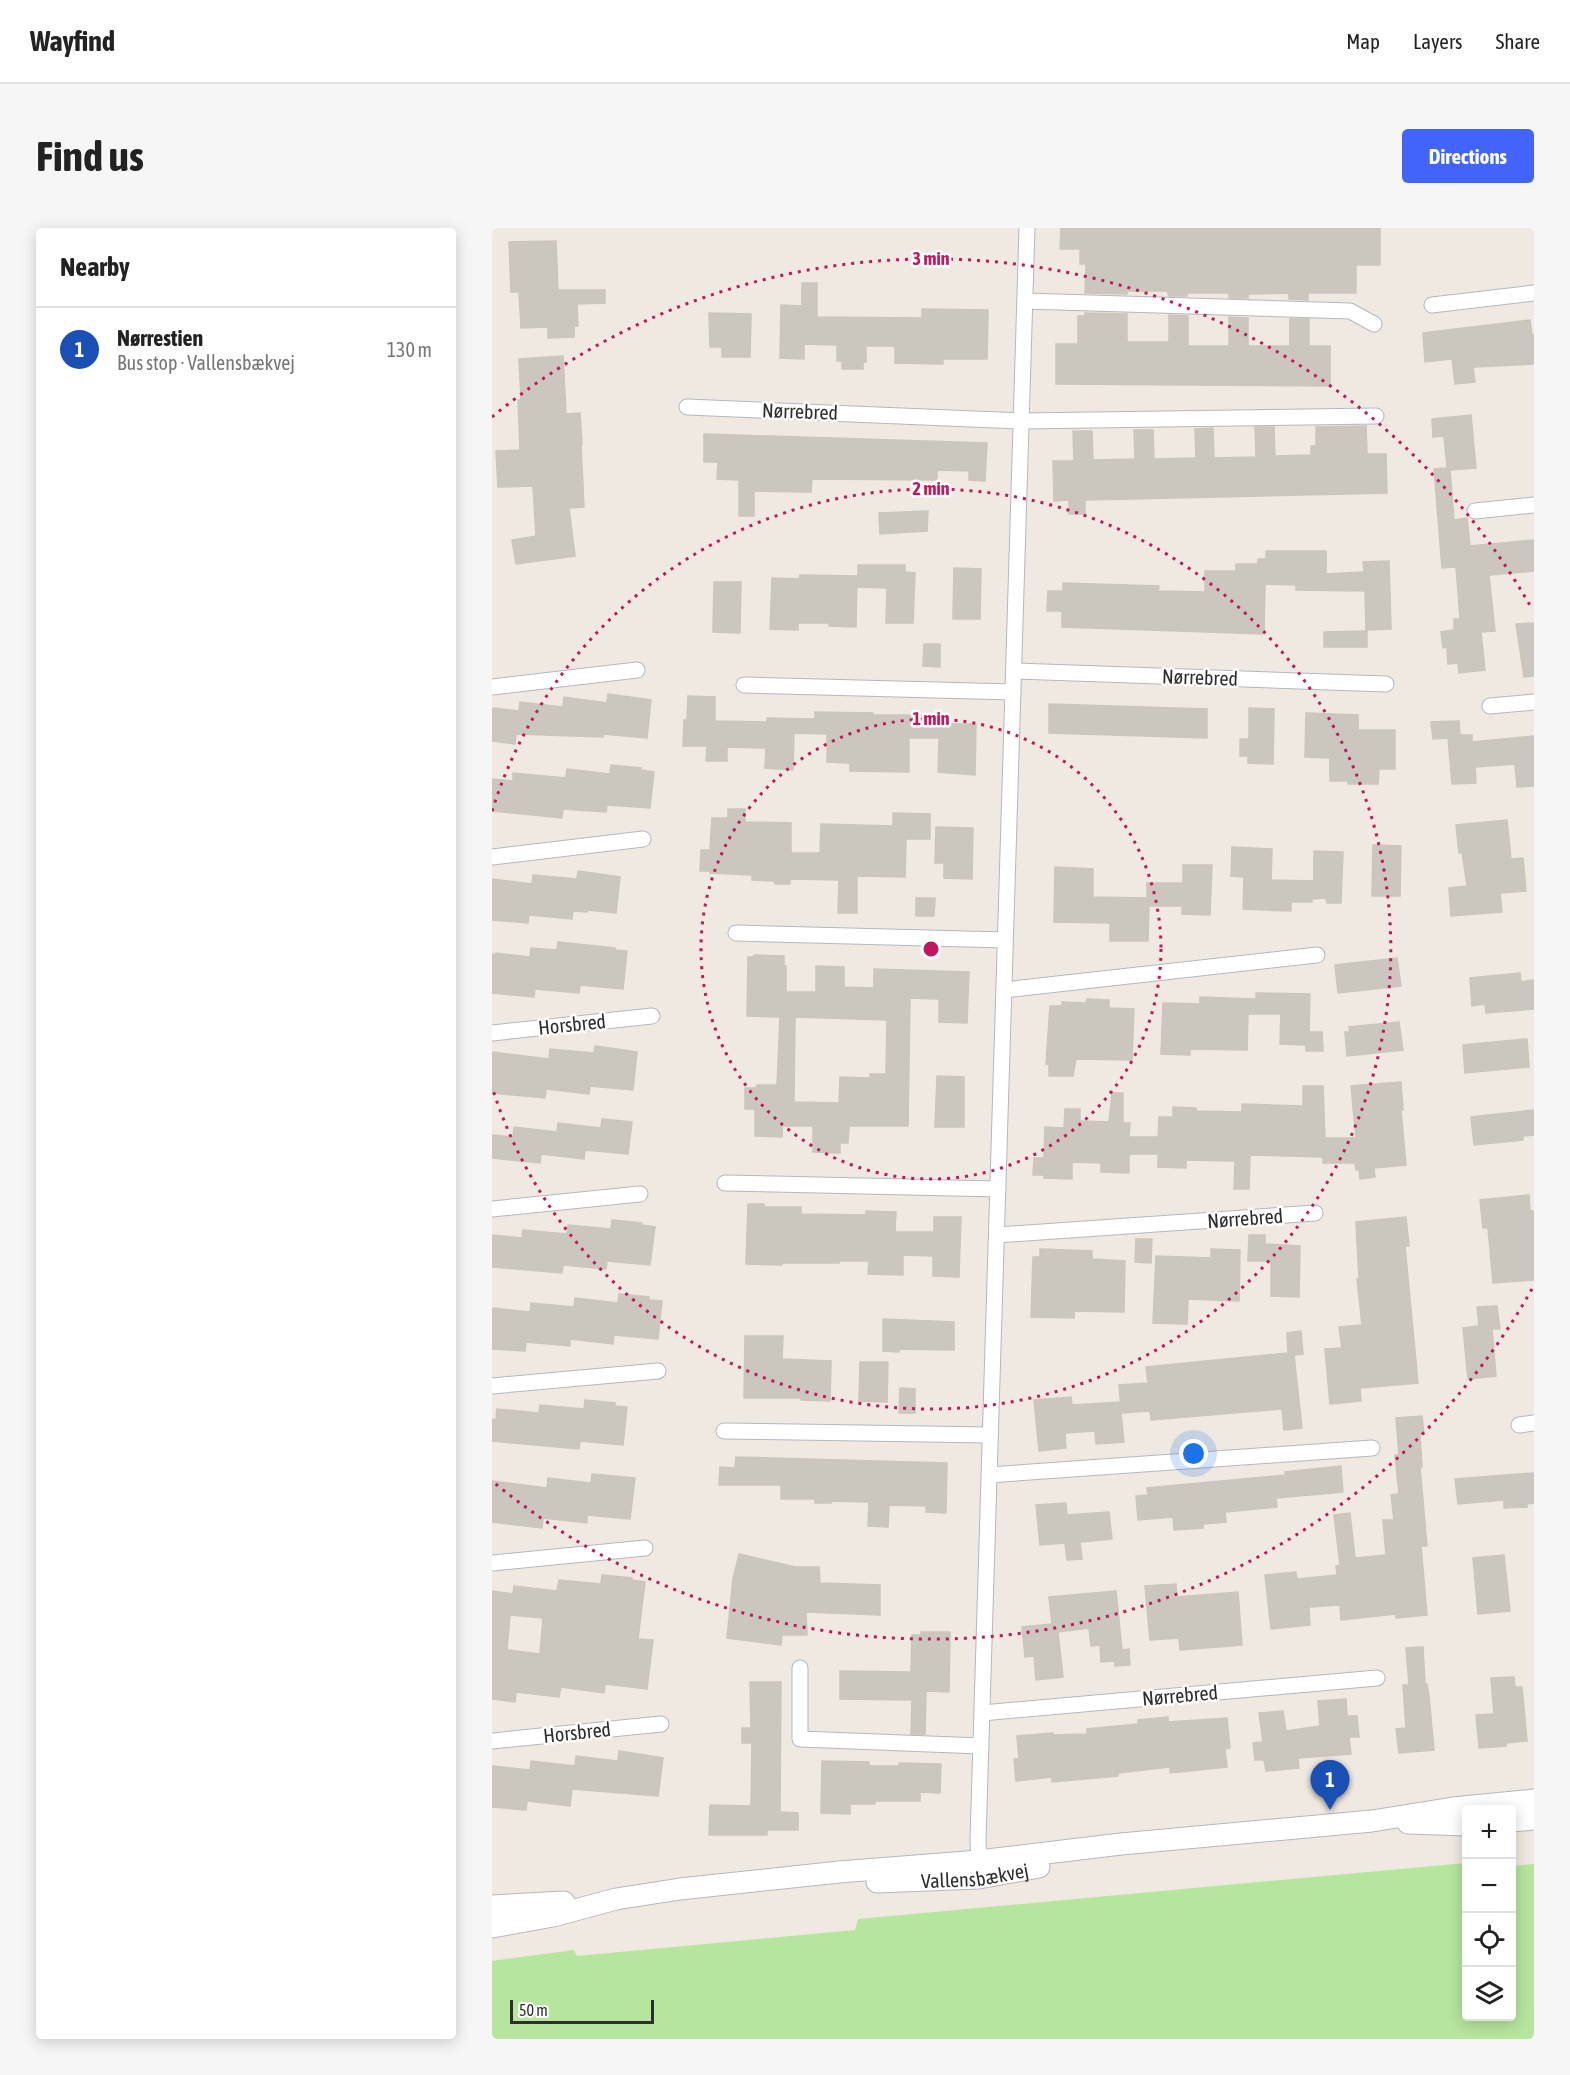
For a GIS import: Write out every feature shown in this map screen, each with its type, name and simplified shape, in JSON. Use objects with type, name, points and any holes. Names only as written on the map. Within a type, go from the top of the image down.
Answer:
[{"type":"street","points":[[979,1870],[1027,228]]},
{"type":"street","points":[[1432,305],[1534,292]]},
{"type":"street","points":[[1025,301],[1350,311],[1374,324]]},
{"type":"street","name":"Nørrebred","points":[[687,407],[1021,420],[1376,416]]},
{"type":"street","points":[[1474,512],[1534,505]]},
{"type":"street","points":[[492,687],[637,670]]},
{"type":"street","name":"Nørrebred","points":[[1014,670],[1386,684]]},
{"type":"street","points":[[744,685],[1013,692]]},
{"type":"street","points":[[1490,706],[1534,702]]},
{"type":"street","points":[[492,857],[643,839]]},
{"type":"street","points":[[736,933],[1005,940]]},
{"type":"street","points":[[1004,990],[1317,955]]},
{"type":"street","name":"Horsbred","points":[[492,1032],[652,1016]]},
{"type":"street","points":[[725,1182],[998,1189]]},
{"type":"street","points":[[492,1209],[640,1194]]},
{"type":"street","name":"Nørrebred","points":[[997,1235],[1315,1213]]},
{"type":"street","points":[[492,1386],[658,1371]]},
{"type":"street","points":[[724,1431],[990,1435]]},
{"type":"street","points":[[989,1475],[1372,1448]]},
{"type":"street","points":[[492,1563],[645,1548]]},
{"type":"street","points":[[800,1668],[800,1739],[981,1746]]},
{"type":"street","name":"Nørrebred","points":[[982,1713],[1377,1678]]},
{"type":"street","name":"Horsbred","points":[[492,1741],[661,1724]]},
{"type":"street","name":"Vallensbækvej","points":[[492,1906],[616,1899],[747,1882],[909,1882],[1198,1837],[1371,1821],[1453,1808],[1534,1800]]},
{"type":"street","points":[[1516,1821],[1534,1819]]},
{"type":"street","name":"Vallensbækvej","points":[[1371,1821],[1462,1825]]},
{"type":"street","name":"Vallensbækvej","points":[[492,1927],[553,1916],[616,1899]]},
{"type":"green space","points":[[1462,1863],[1462,2021],[1516,2021],[1516,1866],[1534,1864],[1534,2039],[492,2039],[492,1961],[574,1950],[577,1956],[855,1930],[858,1919]]},
{"type":"building","points":[[1061,228],[1380,228],[1380,265],[1356,265],[1356,293],[1308,293],[1308,300],[1289,299],[1289,293],[1248,294],[1248,298],[1229,298],[1229,293],[1187,293],[1187,296],[1169,296],[1167,291],[1127,291],[1127,294],[1085,293],[1086,264],[1080,264],[1080,249],[1060,249]]},
{"type":"building","points":[[556,241],[558,290],[605,290],[605,303],[577,304],[578,326],[574,326],[574,337],[548,338],[548,327],[521,328],[519,292],[511,292],[509,242]]},
{"type":"building","points":[[802,283],[817,283],[817,317],[922,318],[922,309],[988,310],[987,359],[943,359],[943,364],[895,363],[895,346],[866,346],[866,362],[863,362],[863,369],[842,369],[842,361],[837,361],[837,345],[804,344],[804,359],[780,358],[781,305],[802,306]]},
{"type":"building","points":[[709,313],[751,314],[750,357],[722,357],[722,347],[710,347]]},
{"type":"building","points":[[1085,313],[1127,314],[1127,342],[1169,342],[1169,315],[1188,316],[1188,346],[1229,346],[1229,317],[1248,318],[1248,346],[1290,346],[1290,319],[1309,319],[1309,346],[1330,346],[1330,386],[1056,384],[1056,344],[1078,344],[1078,316],[1085,316]]},
{"type":"building","points":[[1530,320],[1532,335],[1534,335],[1534,364],[1473,367],[1475,382],[1455,384],[1452,359],[1425,362],[1423,333]]},
{"type":"building","points":[[563,356],[566,414],[580,413],[582,444],[584,507],[569,508],[575,556],[516,564],[512,540],[536,536],[533,486],[498,487],[496,451],[520,450],[519,359]]},
{"type":"building","points":[[1471,415],[1476,468],[1450,470],[1454,520],[1467,518],[1470,546],[1534,540],[1534,571],[1489,575],[1495,631],[1481,632],[1485,670],[1459,673],[1458,663],[1448,664],[1447,647],[1443,648],[1441,632],[1454,630],[1454,619],[1460,619],[1456,567],[1442,568],[1434,469],[1447,468],[1444,436],[1433,437],[1432,419]]},
{"type":"building","points":[[1366,426],[1367,454],[1386,454],[1387,493],[1085,500],[1085,514],[1069,514],[1069,500],[1054,501],[1053,461],[1074,461],[1073,431],[1092,431],[1093,460],[1135,459],[1134,430],[1153,430],[1154,459],[1196,458],[1195,429],[1213,428],[1214,458],[1256,457],[1255,427],[1274,427],[1275,456],[1311,455],[1311,446],[1316,446],[1316,427]]},
{"type":"building","points":[[704,434],[987,443],[985,481],[969,480],[969,471],[937,470],[937,480],[812,479],[811,492],[754,491],[754,516],[739,516],[739,480],[717,479],[718,462],[704,462]]},
{"type":"building","points":[[928,511],[927,531],[880,534],[879,513]]},
{"type":"building","points":[[1266,551],[1326,551],[1326,574],[1364,572],[1363,562],[1389,561],[1391,629],[1366,630],[1365,591],[1296,590],[1296,585],[1265,584],[1264,634],[1062,627],[1062,611],[1047,611],[1048,591],[1063,591],[1063,583],[1159,586],[1158,591],[1205,592],[1205,571],[1236,571],[1236,564],[1258,564],[1258,559],[1266,559]]},
{"type":"building","points":[[858,565],[905,565],[905,572],[915,573],[913,623],[886,623],[887,588],[858,587]]},
{"type":"building","points":[[954,568],[981,569],[980,619],[953,619]]},
{"type":"building","points":[[800,575],[857,576],[856,627],[829,626],[829,623],[798,623],[798,630],[770,629],[772,578],[799,579]]},
{"type":"building","points":[[714,582],[741,582],[740,633],[713,632]]},
{"type":"building","points":[[1534,623],[1534,676],[1524,677],[1516,624]]},
{"type":"building","points":[[1367,631],[1367,647],[1324,647],[1324,632]]},
{"type":"building","points":[[924,644],[940,644],[940,667],[923,666]]},
{"type":"building","points":[[608,694],[651,700],[647,738],[603,734],[603,737],[516,734],[515,744],[492,741],[492,708],[519,711],[520,702],[563,707],[564,697],[607,703]]},
{"type":"building","points":[[688,696],[715,697],[715,721],[767,722],[767,718],[815,719],[815,712],[938,715],[937,724],[976,724],[975,775],[938,772],[939,738],[909,738],[909,772],[850,771],[850,763],[827,762],[827,734],[794,733],[793,770],[765,768],[766,748],[727,747],[727,761],[706,761],[707,746],[683,746]]},
{"type":"building","points":[[1049,704],[1207,709],[1207,738],[1049,733]]},
{"type":"building","points":[[1249,708],[1274,709],[1273,764],[1248,763],[1248,756],[1240,756],[1240,739],[1249,739]]},
{"type":"building","points":[[1306,713],[1358,715],[1358,730],[1395,730],[1395,769],[1379,769],[1378,784],[1348,784],[1348,781],[1330,781],[1330,758],[1305,757]]},
{"type":"building","points":[[1459,721],[1460,735],[1472,735],[1472,742],[1534,736],[1534,786],[1517,787],[1515,764],[1475,767],[1476,783],[1452,784],[1448,738],[1433,739],[1431,722]]},
{"type":"building","points":[[611,765],[641,768],[641,770],[654,772],[650,808],[607,805],[606,812],[563,809],[562,818],[492,811],[492,779],[513,781],[513,773],[566,778],[567,769],[610,774]]},
{"type":"building","points":[[728,809],[745,809],[745,822],[791,823],[791,853],[820,853],[821,824],[893,826],[893,813],[930,814],[930,839],[906,839],[905,877],[857,876],[857,913],[838,913],[839,880],[790,879],[790,884],[775,884],[775,881],[752,880],[752,875],[700,871],[701,850],[710,850],[712,818],[728,818]]},
{"type":"building","points":[[1507,820],[1511,859],[1523,858],[1526,891],[1500,893],[1502,912],[1451,916],[1449,888],[1467,886],[1462,852],[1459,853],[1456,825]]},
{"type":"building","points":[[936,827],[973,828],[972,879],[944,878],[944,863],[935,863]]},
{"type":"building","points":[[1373,845],[1401,846],[1400,896],[1372,896]]},
{"type":"building","points":[[1232,847],[1272,849],[1271,880],[1314,881],[1314,851],[1343,852],[1341,903],[1327,903],[1326,898],[1312,899],[1312,902],[1291,902],[1291,911],[1243,909],[1244,877],[1231,876]]},
{"type":"building","points":[[1183,865],[1212,865],[1210,915],[1182,914],[1182,906],[1149,906],[1148,941],[1110,941],[1110,923],[1054,922],[1055,867],[1093,869],[1093,897],[1147,898],[1147,883],[1183,883]]},
{"type":"building","points":[[578,871],[620,877],[616,913],[573,911],[572,919],[529,915],[528,923],[492,920],[492,879],[532,884],[533,875],[577,879]]},
{"type":"building","points":[[916,898],[935,898],[934,916],[916,916]]},
{"type":"building","points":[[558,942],[627,951],[623,989],[580,985],[579,993],[535,989],[534,997],[492,993],[492,954],[530,957],[531,948],[557,950]]},
{"type":"building","points":[[754,955],[784,956],[786,992],[816,992],[816,966],[844,967],[844,987],[874,988],[874,969],[969,972],[967,1023],[939,1022],[939,999],[910,998],[908,1126],[849,1126],[848,1143],[840,1143],[840,1153],[813,1152],[813,1126],[782,1126],[782,1137],[755,1136],[755,1109],[745,1109],[745,1088],[756,1088],[757,1085],[777,1085],[780,1017],[747,1016],[748,957],[754,957]],"holes":[[[795,1017],[887,1020],[886,1074],[870,1074],[870,1078],[840,1077],[839,1103],[794,1102]]]},
{"type":"building","points":[[1397,958],[1401,986],[1338,993],[1335,965]]},
{"type":"building","points":[[1520,973],[1521,982],[1533,980],[1534,1009],[1486,1013],[1485,1004],[1472,1006],[1470,978]]},
{"type":"building","points":[[1256,993],[1310,994],[1309,1032],[1322,1032],[1323,1051],[1306,1051],[1306,1045],[1280,1044],[1281,1014],[1248,1014],[1247,1050],[1190,1049],[1190,1055],[1161,1054],[1163,1003],[1200,1004],[1200,997],[1256,999]]},
{"type":"building","points":[[1087,999],[1109,1000],[1109,1008],[1134,1009],[1132,1060],[1076,1059],[1073,1076],[1049,1076],[1049,1065],[1046,1064],[1050,1006],[1062,1006],[1062,1002],[1086,1003]]},
{"type":"building","points":[[1399,1022],[1403,1050],[1347,1056],[1345,1032],[1350,1032],[1349,1027]]},
{"type":"building","points":[[1527,1039],[1529,1067],[1465,1073],[1463,1045]]},
{"type":"building","points":[[595,1046],[637,1052],[633,1090],[590,1086],[589,1094],[546,1089],[545,1098],[492,1093],[492,1052],[549,1059],[550,1049],[594,1053]]},
{"type":"building","points":[[937,1076],[964,1077],[964,1127],[935,1127]]},
{"type":"building","points":[[1401,1082],[1406,1165],[1374,1168],[1375,1177],[1360,1179],[1355,1163],[1323,1163],[1323,1157],[1250,1155],[1249,1189],[1234,1189],[1235,1161],[1186,1160],[1186,1168],[1158,1167],[1158,1154],[1129,1154],[1129,1173],[1101,1172],[1101,1163],[1072,1162],[1072,1179],[1044,1178],[1044,1175],[1033,1175],[1034,1158],[1044,1158],[1045,1127],[1064,1128],[1065,1109],[1080,1109],[1080,1121],[1109,1122],[1112,1093],[1123,1093],[1123,1123],[1130,1123],[1129,1137],[1158,1137],[1159,1117],[1173,1117],[1173,1107],[1196,1108],[1196,1111],[1242,1112],[1242,1104],[1303,1106],[1303,1086],[1323,1086],[1325,1138],[1356,1138],[1351,1086]]},
{"type":"building","points":[[1534,1110],[1534,1135],[1523,1136],[1523,1140],[1474,1145],[1471,1117]]},
{"type":"building","points":[[602,1119],[632,1122],[628,1154],[585,1150],[584,1159],[541,1154],[540,1163],[492,1158],[492,1135],[513,1137],[514,1127],[557,1132],[558,1123],[601,1128]]},
{"type":"building","points":[[1529,1195],[1530,1211],[1534,1211],[1534,1280],[1493,1283],[1488,1228],[1483,1228],[1480,1200]]},
{"type":"building","points":[[748,1204],[764,1204],[764,1207],[801,1207],[801,1214],[866,1215],[866,1211],[896,1212],[895,1232],[934,1232],[934,1217],[961,1217],[959,1277],[933,1276],[933,1256],[903,1255],[903,1275],[868,1274],[869,1261],[782,1263],[782,1265],[746,1264]]},
{"type":"building","points":[[1406,1217],[1409,1246],[1405,1246],[1418,1383],[1360,1388],[1361,1401],[1330,1404],[1325,1349],[1342,1348],[1339,1327],[1362,1325],[1357,1279],[1359,1279],[1356,1222]]},
{"type":"building","points":[[612,1220],[642,1223],[641,1225],[655,1227],[650,1265],[607,1261],[606,1269],[563,1265],[562,1273],[492,1267],[492,1235],[522,1238],[523,1230],[567,1234],[568,1225],[611,1229]]},
{"type":"building","points":[[1249,1235],[1265,1235],[1265,1244],[1300,1246],[1299,1297],[1271,1296],[1271,1261],[1248,1261]]},
{"type":"building","points":[[1136,1239],[1152,1239],[1151,1263],[1135,1262]]},
{"type":"building","points":[[1040,1249],[1092,1251],[1092,1259],[1125,1261],[1124,1312],[1074,1311],[1074,1318],[1031,1317],[1033,1257],[1040,1257]]},
{"type":"building","points":[[1211,1249],[1240,1250],[1239,1301],[1188,1299],[1187,1324],[1153,1323],[1156,1256],[1211,1258]]},
{"type":"building","points":[[619,1294],[649,1297],[649,1300],[662,1301],[658,1339],[614,1335],[613,1344],[570,1339],[570,1346],[526,1342],[525,1351],[492,1349],[492,1308],[530,1312],[531,1303],[574,1307],[575,1298],[618,1303]]},
{"type":"building","points":[[1497,1306],[1500,1329],[1492,1329],[1496,1376],[1468,1379],[1463,1328],[1479,1326],[1477,1307]]},
{"type":"building","points":[[883,1319],[954,1322],[954,1350],[883,1351]]},
{"type":"building","points":[[1301,1331],[1303,1354],[1294,1355],[1302,1428],[1284,1430],[1282,1409],[1151,1420],[1150,1411],[1121,1413],[1124,1442],[1096,1444],[1095,1431],[1065,1433],[1066,1448],[1039,1451],[1034,1400],[1071,1397],[1072,1405],[1120,1402],[1121,1409],[1119,1385],[1148,1383],[1146,1367],[1288,1353],[1287,1333]]},
{"type":"building","points":[[745,1336],[783,1336],[782,1359],[831,1361],[830,1401],[801,1400],[801,1398],[744,1398]]},
{"type":"building","points":[[860,1362],[888,1362],[887,1402],[859,1401]]},
{"type":"building","points":[[900,1388],[915,1389],[915,1413],[899,1413]]},
{"type":"building","points":[[585,1400],[615,1403],[615,1406],[627,1407],[623,1445],[580,1441],[579,1449],[492,1441],[492,1419],[496,1420],[497,1409],[539,1413],[540,1405],[584,1409]]},
{"type":"building","points":[[1422,1416],[1424,1434],[1420,1434],[1422,1467],[1420,1467],[1427,1546],[1421,1546],[1427,1615],[1396,1618],[1396,1614],[1341,1620],[1340,1605],[1309,1607],[1310,1625],[1271,1629],[1265,1575],[1296,1572],[1297,1579],[1337,1575],[1336,1566],[1340,1565],[1334,1515],[1350,1513],[1355,1558],[1386,1555],[1383,1520],[1394,1520],[1391,1495],[1399,1494],[1395,1455],[1399,1455],[1396,1418]]},
{"type":"building","points":[[736,1457],[947,1463],[946,1513],[926,1512],[926,1506],[889,1505],[888,1527],[868,1526],[869,1502],[815,1503],[815,1499],[781,1499],[781,1485],[719,1485],[720,1467],[735,1468]]},
{"type":"building","points":[[1341,1466],[1343,1492],[1276,1498],[1277,1507],[1225,1512],[1226,1522],[1203,1524],[1203,1528],[1174,1530],[1173,1517],[1138,1520],[1136,1496],[1148,1495],[1147,1488],[1286,1475],[1285,1472]]},
{"type":"building","points":[[1534,1473],[1534,1503],[1527,1504],[1527,1507],[1504,1508],[1504,1500],[1458,1504],[1455,1479]]},
{"type":"building","points":[[592,1474],[635,1478],[630,1519],[587,1515],[587,1523],[543,1518],[542,1528],[492,1522],[492,1481],[547,1488],[548,1478],[591,1483]]},
{"type":"building","points":[[1066,1503],[1067,1515],[1109,1512],[1112,1539],[1080,1542],[1082,1559],[1067,1560],[1065,1543],[1040,1545],[1036,1505]]},
{"type":"building","points":[[739,1554],[795,1567],[819,1567],[820,1583],[880,1585],[880,1615],[806,1612],[807,1635],[782,1635],[781,1645],[727,1638],[733,1579]]},
{"type":"building","points":[[1504,1555],[1510,1611],[1478,1614],[1473,1558]]},
{"type":"building","points":[[602,1575],[632,1578],[632,1580],[645,1582],[638,1639],[653,1640],[647,1689],[605,1684],[604,1693],[561,1687],[559,1697],[516,1692],[515,1702],[492,1699],[492,1591],[513,1594],[514,1586],[557,1591],[559,1580],[601,1584]],"holes":[[[510,1615],[543,1618],[540,1654],[507,1650]]]},
{"type":"building","points":[[1176,1584],[1177,1597],[1238,1592],[1242,1645],[1180,1650],[1179,1638],[1150,1640],[1145,1586]]},
{"type":"building","points":[[1116,1591],[1122,1650],[1129,1649],[1130,1665],[1115,1666],[1115,1661],[1101,1662],[1100,1645],[1091,1646],[1089,1628],[1058,1632],[1063,1677],[1036,1680],[1034,1656],[1025,1657],[1022,1627],[1052,1624],[1049,1597]]},
{"type":"building","points":[[921,1632],[950,1632],[949,1692],[926,1691],[925,1734],[911,1734],[912,1700],[840,1699],[840,1671],[911,1672],[912,1635],[921,1635]]},
{"type":"building","points":[[1423,1647],[1425,1684],[1427,1684],[1429,1696],[1434,1750],[1399,1753],[1396,1729],[1406,1728],[1403,1685],[1409,1685],[1406,1648]]},
{"type":"building","points":[[1514,1677],[1515,1687],[1522,1687],[1527,1741],[1506,1743],[1506,1746],[1479,1748],[1476,1715],[1494,1714],[1491,1678]]},
{"type":"building","points":[[750,1682],[781,1682],[780,1812],[798,1813],[798,1830],[767,1830],[767,1835],[709,1835],[710,1805],[751,1806],[752,1743],[742,1743],[742,1728],[751,1728]]},
{"type":"building","points":[[1346,1699],[1347,1716],[1357,1716],[1359,1737],[1349,1737],[1351,1754],[1298,1758],[1299,1768],[1266,1771],[1264,1760],[1255,1760],[1253,1743],[1263,1742],[1259,1713],[1283,1711],[1286,1731],[1320,1726],[1318,1701]]},
{"type":"building","points":[[1168,1717],[1168,1722],[1227,1718],[1230,1748],[1225,1749],[1227,1767],[1170,1773],[1170,1767],[1118,1773],[1118,1776],[1052,1782],[1052,1777],[1016,1781],[1014,1759],[1019,1759],[1017,1736],[1053,1733],[1053,1735],[1087,1734],[1087,1729],[1138,1724],[1138,1720]]},
{"type":"building","points":[[619,1751],[663,1758],[658,1796],[572,1789],[570,1806],[527,1801],[526,1810],[492,1807],[492,1766],[530,1770],[531,1761],[575,1766],[576,1756],[618,1761]]},
{"type":"building","points":[[822,1761],[869,1762],[869,1766],[899,1766],[899,1763],[941,1764],[940,1793],[920,1792],[920,1801],[875,1801],[875,1804],[850,1804],[850,1814],[821,1813]]},
{"type":"place","name":"Nørrestien","points":[[1330,1810]]}]
